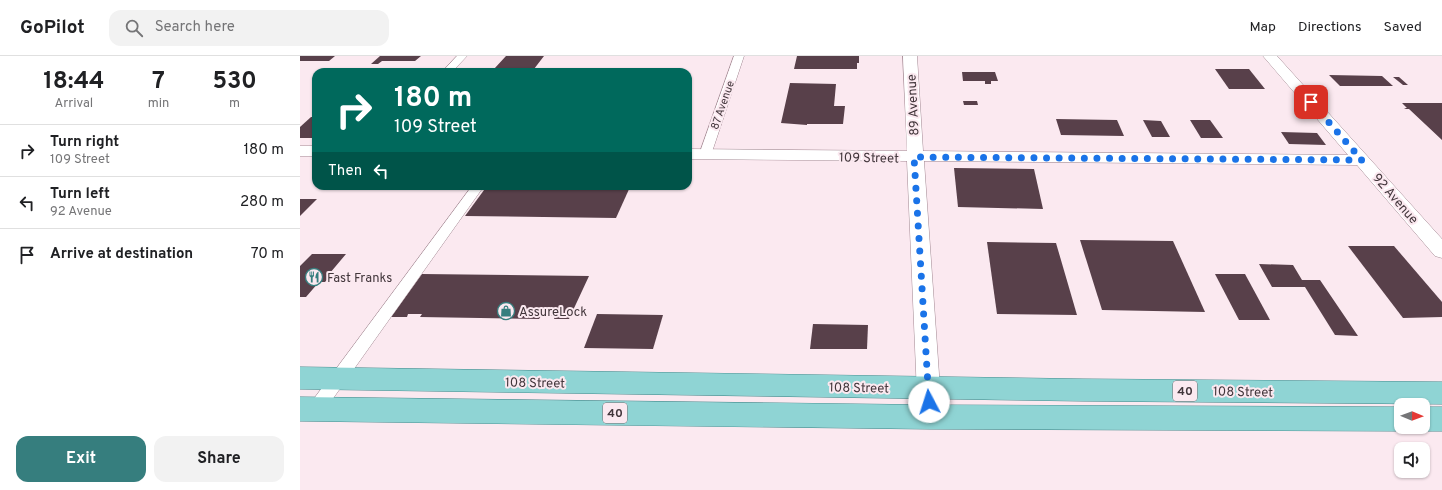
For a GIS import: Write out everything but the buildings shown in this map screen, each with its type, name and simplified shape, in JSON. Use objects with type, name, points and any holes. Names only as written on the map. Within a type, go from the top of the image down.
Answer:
[{"type":"main road","name":"108 Street","points":[[300,378],[927,388],[1442,393]]},
{"type":"main road","name":"108 Street","points":[[308,409],[930,417],[1394,419]]},
{"type":"main road","points":[[1430,419],[1442,419]]},
{"type":"street","points":[[450,68],[462,56]]},
{"type":"street","name":"87 Avenue","points":[[705,155],[739,56]]},
{"type":"street","name":"89 Avenue","points":[[910,56],[914,157],[927,388],[930,417]]},
{"type":"street","name":"92 Avenue","points":[[1270,56],[1442,251]]},
{"type":"street","points":[[300,151],[312,151]]},
{"type":"street","name":"109 Street","points":[[692,154],[1362,160]]},
{"type":"street","points":[[308,409],[337,379],[475,190]]},
{"type":"place","name":"Fast Franks","points":[[314,277]]},
{"type":"place","name":"AssureLock","points":[[506,311]]},
{"type":"route","points":[[929,402],[914,157],[1362,160],[1311,102]]}]
